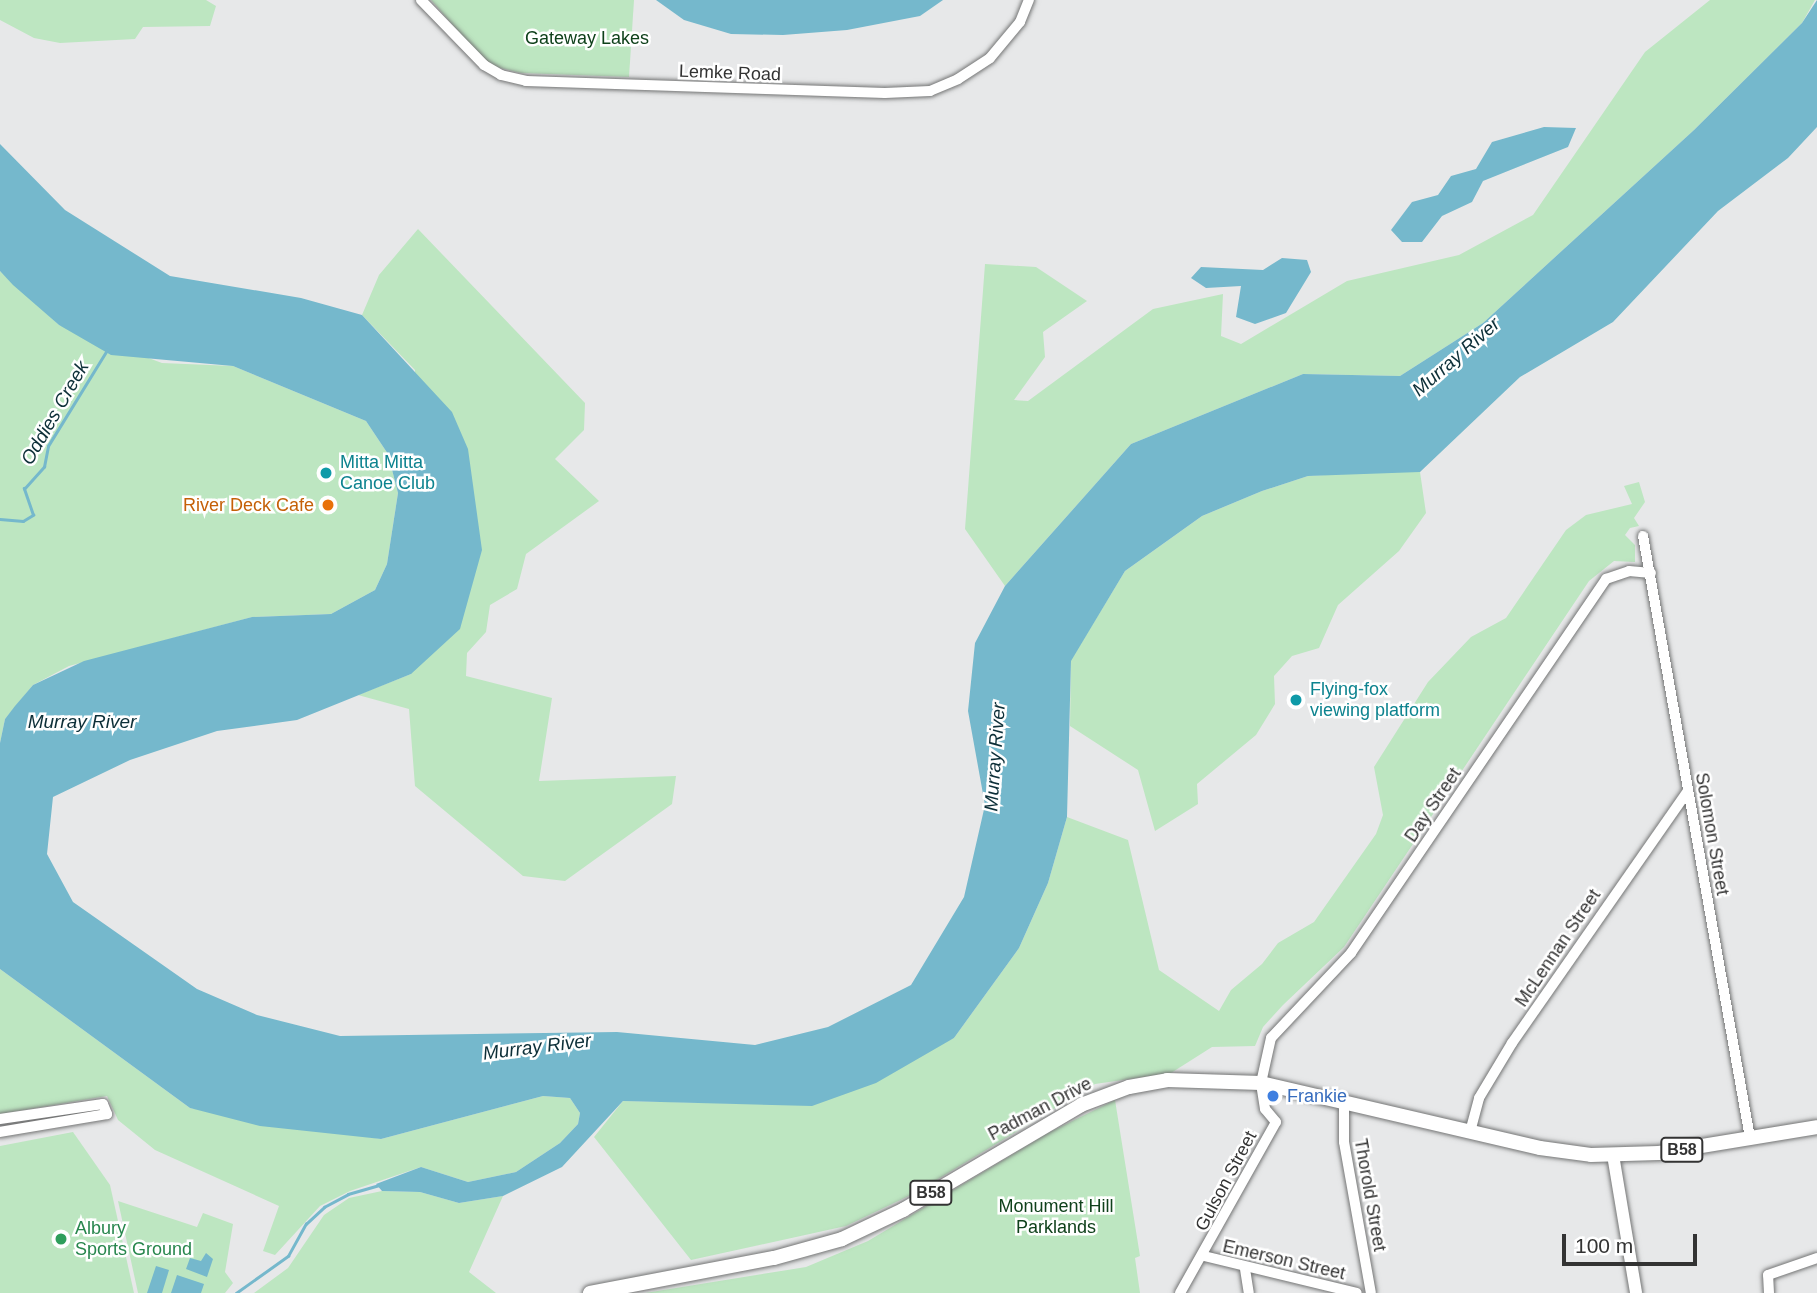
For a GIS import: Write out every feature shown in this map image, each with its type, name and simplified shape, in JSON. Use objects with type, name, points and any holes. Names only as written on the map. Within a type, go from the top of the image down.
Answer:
[{"type":"main road","name":"Padman Drive","points":[[590,1293],[774,1258],[842,1239],[903,1210],[1066,1112],[1112,1092],[1186,1078],[1261,1083],[1566,1152],[1614,1155],[1659,1153],[1817,1127]]},
{"type":"street","name":"Lemke Road","points":[[421,0],[484,65],[501,75],[526,81],[885,93],[930,91],[958,79],[990,58],[1020,22],[1029,0]]},
{"type":"street","name":"Solomon Street","points":[[1643,536],[1750,1138]]},
{"type":"street","name":"Day Street","points":[[1261,1083],[1270,1038],[1351,953],[1606,579],[1629,571],[1651,573]]},
{"type":"street","name":"McLennan Street","points":[[1470,1132],[1479,1098],[1512,1043],[1688,791]]},
{"type":"street","name":"Gulson Street","points":[[1204,1256],[1276,1122],[1265,1109],[1261,1083]]},
{"type":"street","name":"Thorold Street","points":[[1344,1102],[1344,1142],[1371,1293]]},
{"type":"street","points":[[0,1119],[103,1104],[107,1114],[0,1132]]},
{"type":"street","points":[[1614,1155],[1636,1293]]},
{"type":"street","name":"Emerson Street","points":[[1204,1256],[1245,1269],[1357,1293]]},
{"type":"street","points":[[1180,1293],[1204,1256]]},
{"type":"street","points":[[1769,1293],[1768,1275],[1817,1258]]},
{"type":"street","points":[[1245,1269],[1249,1293]]},
{"type":"green space","points":[[0,0],[206,0],[216,6],[210,26],[143,27],[135,39],[60,43],[34,38],[0,20]]},
{"type":"green space","name":"Gateway Lakes","points":[[431,0],[634,0],[629,77],[521,73],[496,67],[479,55]]},
{"type":"green space","points":[[1710,0],[1815,0],[1802,23],[1694,130],[1483,323],[1400,376],[1303,374],[1131,444],[1005,586],[965,529],[985,264],[1036,267],[1087,301],[1043,332],[1045,357],[1014,400],[1028,401],[1153,309],[1223,294],[1221,336],[1241,344],[1347,281],[1459,255],[1533,215],[1645,52]]},
{"type":"green space","points":[[418,229],[585,403],[584,430],[555,459],[599,501],[526,554],[517,589],[490,605],[486,632],[467,653],[466,676],[552,698],[539,781],[676,776],[672,804],[565,881],[523,876],[415,786],[409,709],[358,695],[411,674],[415,370],[362,315],[379,275]]},
{"type":"green space","points":[[0,271],[59,325],[162,363],[233,366],[366,421],[388,454],[398,493],[387,564],[375,590],[331,614],[252,617],[69,666],[33,685],[5,719],[0,743]]},
{"type":"green space","points":[[1420,472],[1426,513],[1399,551],[1338,605],[1319,648],[1292,656],[1274,676],[1275,704],[1256,735],[1197,784],[1198,804],[1155,831],[1138,770],[1070,726],[1071,660],[1125,571],[1202,516],[1262,491],[1308,476]]},
{"type":"green space","points":[[1639,482],[1645,502],[1634,518],[1639,526],[1630,528],[1625,535],[1635,545],[1635,562],[1614,561],[1589,581],[1344,947],[1263,1027],[1255,1046],[1212,1047],[1171,1073],[1095,1084],[915,1193],[846,1226],[691,1260],[594,1137],[623,1101],[812,1105],[954,1038],[1019,948],[1048,883],[1067,817],[1128,840],[1159,970],[1219,1011],[1231,990],[1262,964],[1278,943],[1314,922],[1376,834],[1383,815],[1374,767],[1428,682],[1471,637],[1506,618],[1566,530],[1586,515],[1632,504],[1624,486]]},
{"type":"green space","points":[[0,969],[190,1108],[381,1139],[543,1096],[570,1098],[580,1113],[578,1124],[560,1143],[516,1172],[468,1182],[421,1167],[350,1191],[320,1206],[275,1255],[263,1251],[279,1206],[155,1150],[118,1120],[107,1096],[0,1114]]},
{"type":"green space","name":"Monument Hill Parklands","points":[[1115,1100],[1140,1256],[1135,1258],[1140,1293],[645,1293],[806,1267],[868,1241],[1050,1132]]},
{"type":"green space","name":"Albury Sports Ground","points":[[73,1132],[110,1185],[134,1293],[0,1293],[0,1146]]},
{"type":"green space","points":[[382,1191],[420,1192],[459,1203],[503,1196],[469,1272],[496,1293],[254,1293],[288,1268],[324,1215],[349,1198]]},
{"type":"green space","points":[[118,1201],[197,1227],[203,1213],[233,1224],[225,1272],[233,1283],[225,1293],[138,1293]]},
{"type":"water","points":[[656,0],[943,0],[920,16],[847,30],[783,35],[731,34],[684,20]]},
{"type":"water","name":"Murray River","points":[[1817,0],[1817,127],[1788,158],[1718,211],[1613,322],[1520,377],[1420,472],[1308,476],[1262,491],[1202,516],[1125,571],[1071,661],[1067,817],[1048,883],[1019,948],[954,1038],[876,1083],[812,1106],[623,1101],[562,1167],[503,1196],[459,1203],[420,1192],[382,1191],[376,1184],[421,1167],[468,1182],[516,1172],[560,1143],[578,1124],[580,1113],[570,1098],[543,1096],[381,1139],[260,1126],[190,1108],[0,969],[0,743],[5,719],[15,706],[33,685],[84,661],[252,617],[331,614],[375,590],[387,564],[398,493],[388,454],[366,421],[233,366],[111,355],[59,325],[13,285],[0,271],[0,144],[65,210],[170,276],[301,298],[362,315],[452,412],[468,449],[482,550],[460,629],[411,674],[297,720],[217,731],[130,760],[53,797],[47,854],[73,902],[197,989],[257,1015],[340,1036],[617,1032],[755,1045],[828,1027],[911,985],[964,897],[985,805],[968,711],[975,643],[1005,586],[1131,444],[1303,374],[1400,376],[1483,323],[1694,130],[1802,23]]},
{"type":"water","points":[[1544,127],[1576,128],[1568,147],[1483,181],[1472,202],[1442,216],[1422,242],[1402,242],[1391,230],[1412,202],[1438,195],[1451,176],[1476,169],[1492,142]]},
{"type":"water","points":[[1282,258],[1307,260],[1311,272],[1286,313],[1255,324],[1236,317],[1241,286],[1206,288],[1191,278],[1201,267],[1263,270]]},
{"type":"water","points":[[206,1253],[213,1259],[207,1277],[186,1269],[190,1258],[201,1261]]},
{"type":"water","points":[[156,1266],[169,1270],[162,1293],[147,1293]]},
{"type":"water","points":[[177,1275],[204,1284],[201,1293],[171,1293]]},
{"type":"waterway","name":"Oddies Creek","points":[[0,519],[23,521],[33,515],[24,489],[44,467],[48,446],[107,350]]},
{"type":"waterway","points":[[236,1293],[288,1256],[306,1224],[324,1207],[348,1194],[380,1185]]},
{"type":"place","name":"Mitta Mitta Canoe Club","points":[[326,473]]},
{"type":"place","name":"River Deck Cafe","points":[[328,505]]},
{"type":"place","name":"Flying-fox viewing platform","points":[[1296,700]]},
{"type":"place","name":"Frankie","points":[[1273,1096]]},
{"type":"place","name":"Albury Sports Ground","points":[[61,1239]]}]
